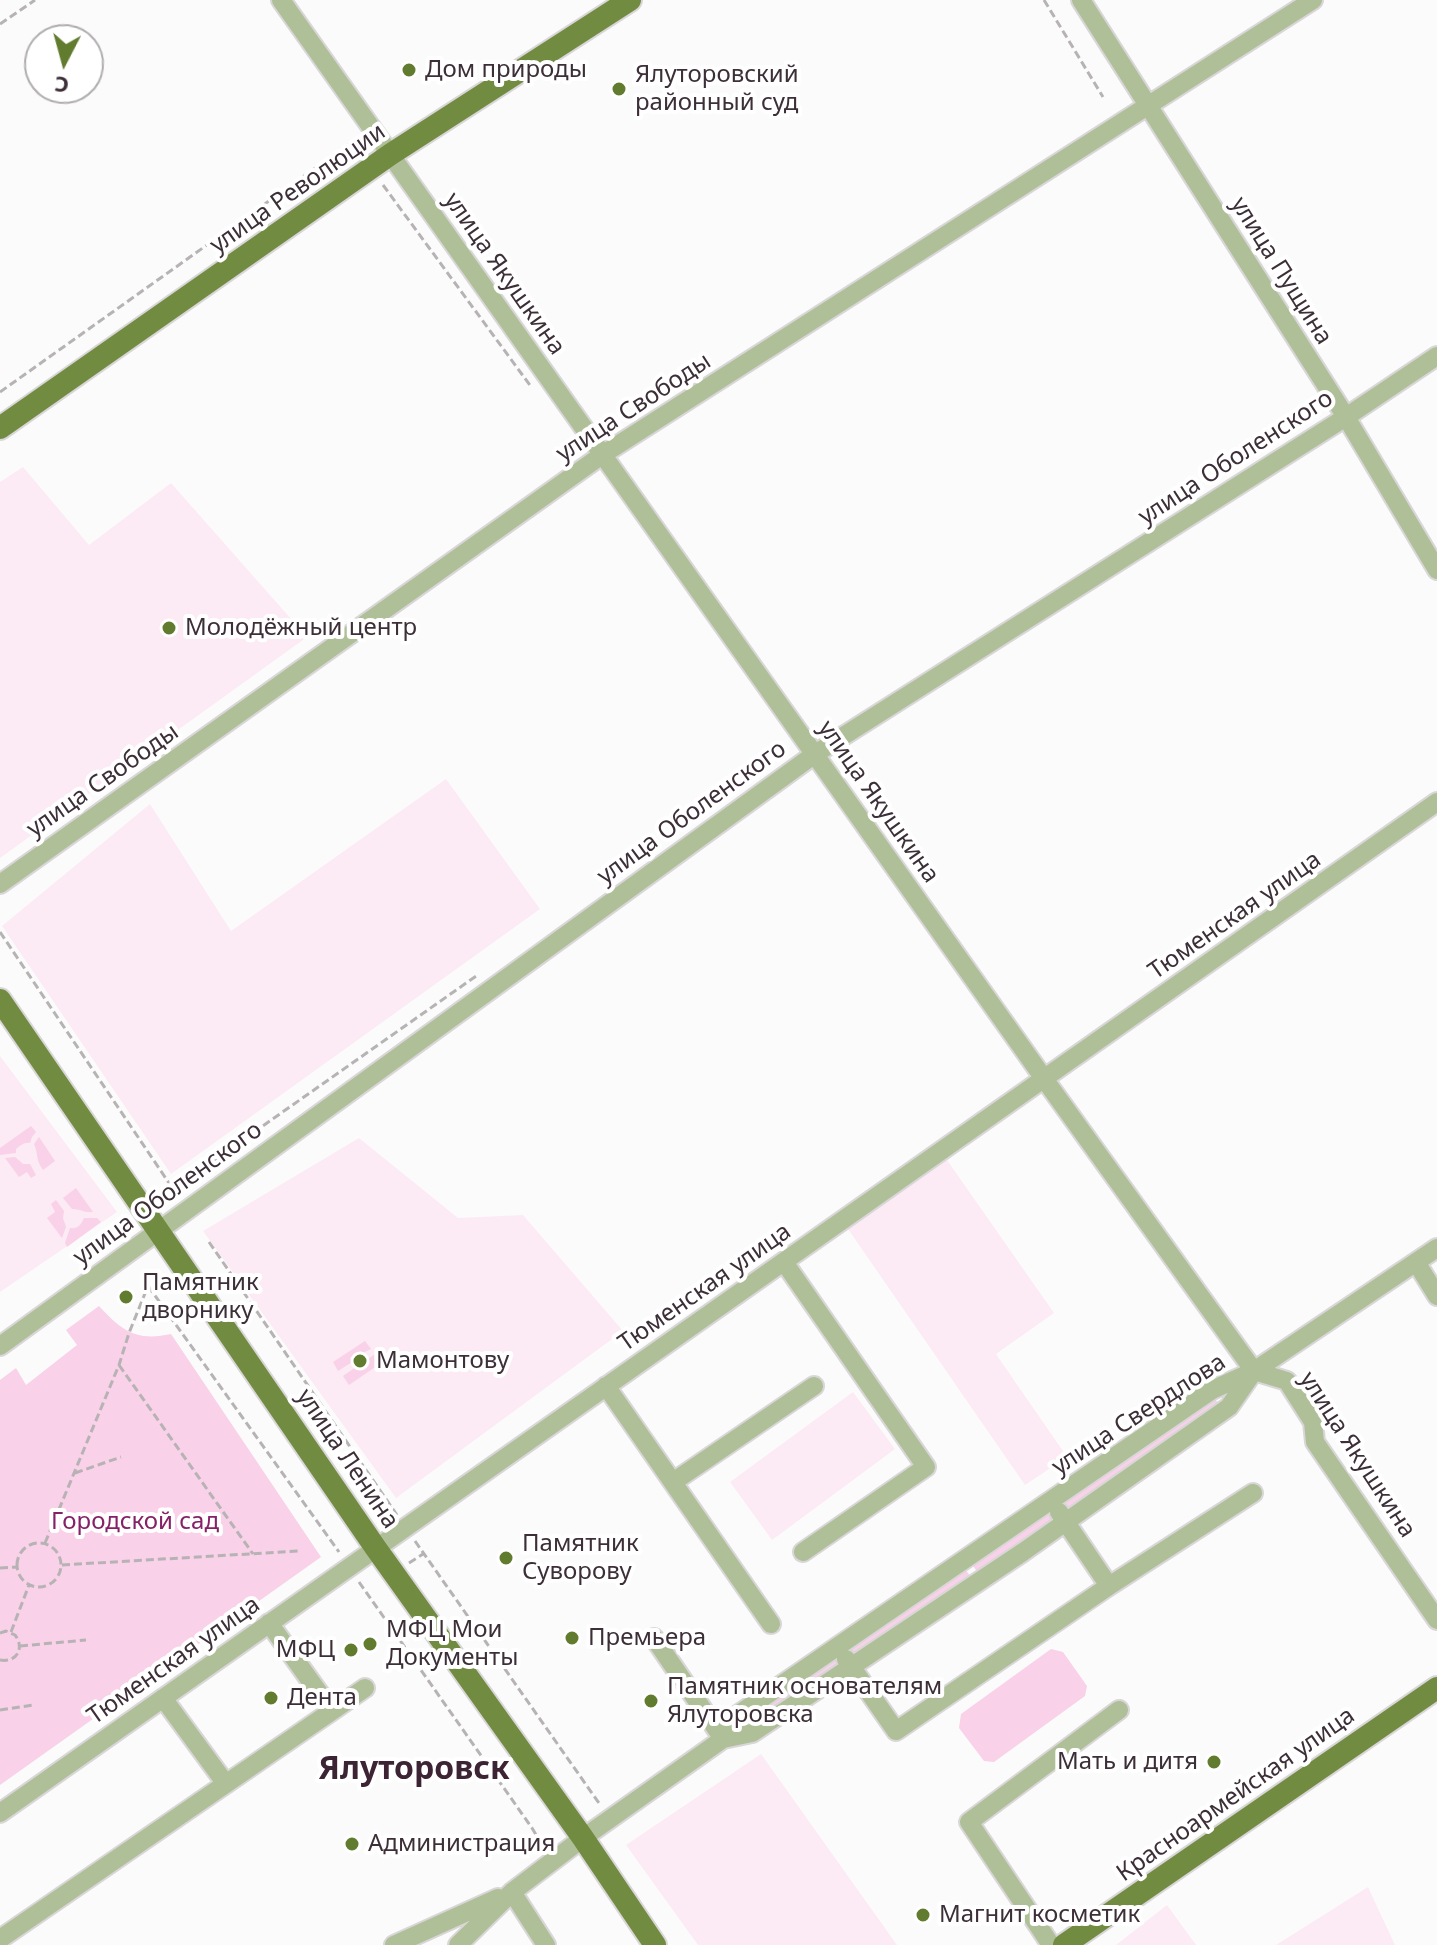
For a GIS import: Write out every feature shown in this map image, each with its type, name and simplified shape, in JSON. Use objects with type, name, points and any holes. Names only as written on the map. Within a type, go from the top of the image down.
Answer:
[{"type":"main road","name":"улица Революции","points":[[0,428],[391,154],[630,0]]},
{"type":"main road","name":"улица Ленина","points":[[0,1000],[375,1547],[583,1838],[655,1945]]},
{"type":"main road","name":"Красноармейская улица","points":[[1064,1945],[1437,1688]]},
{"type":"street","name":"улица Якушкина","points":[[281,0],[1254,1371],[1287,1381],[1313,1422],[1315,1442],[1437,1620]]},
{"type":"street","name":"улица Пущина","points":[[1081,0],[1346,417],[1437,570]]},
{"type":"street","name":"улица Свободы","points":[[0,884],[602,455],[1313,0]]},
{"type":"street","name":"улица Оболенского","points":[[0,1346],[815,754],[1437,356]]},
{"type":"street","name":"Тюменская улица","points":[[0,1813],[1437,802]]},
{"type":"street","name":"улица Свердлова","points":[[723,1739],[736,1716],[1212,1390],[1254,1371],[1437,1248]]},
{"type":"street","points":[[784,1262],[926,1467],[803,1552]]},
{"type":"street","points":[[1416,1262],[1437,1296]]},
{"type":"street","name":"улица Свердлова","points":[[458,1945],[512,1892],[723,1739],[752,1733],[1066,1522],[1229,1407],[1254,1371]]},
{"type":"street","points":[[606,1386],[771,1624]]},
{"type":"street","points":[[673,1482],[814,1386]]},
{"type":"street","points":[[837,1647],[896,1731],[1109,1586],[1253,1493]]},
{"type":"street","name":"улица Свердлова","points":[[1051,1500],[1066,1522]]},
{"type":"street","points":[[1066,1522],[1109,1586]]},
{"type":"street","points":[[964,1560],[978,1582]]},
{"type":"street","points":[[269,1623],[332,1711]]},
{"type":"street","points":[[654,1638],[723,1739]]},
{"type":"street","points":[[0,1939],[365,1688]]},
{"type":"street","points":[[163,1698],[226,1784]]},
{"type":"street","points":[[1051,1945],[969,1822],[1119,1710]]},
{"type":"street","points":[[512,1892],[546,1945]]},
{"type":"street","name":"улица Свердлова","points":[[394,1945],[512,1892]]},
{"type":"path","points":[[0,24],[35,0]]},
{"type":"path","points":[[1044,0],[1103,97]]},
{"type":"path","points":[[0,392],[373,128]]},
{"type":"path","points":[[371,169],[531,388]]},
{"type":"path","points":[[0,932],[173,1189]]},
{"type":"path","points":[[45,1543],[119,1365],[148,1286]]},
{"type":"path","points":[[119,1365],[253,1554]]},
{"type":"path","points":[[75,1473],[121,1457]]},
{"type":"path","points":[[45,1543],[57,1551],[62,1565],[57,1579],[51,1584],[29,1585],[23,1581],[17,1560],[25,1548],[45,1543]]},
{"type":"path","points":[[62,1565],[299,1551]]},
{"type":"path","points":[[0,1568],[17,1567]]},
{"type":"path","points":[[11,1632],[29,1585]]},
{"type":"path","points":[[0,1633],[11,1632],[18,1638],[20,1646],[14,1659],[0,1660]]},
{"type":"path","points":[[20,1646],[86,1640]]},
{"type":"path","points":[[0,1710],[34,1705]]},
{"type":"shaded area","points":[[23,467],[89,545],[171,483],[307,637],[0,858],[0,482]]},
{"type":"shaded area","points":[[446,779],[540,909],[171,1174],[2,926],[150,804],[231,931]]},
{"type":"shaded area","points":[[0,1056],[117,1212],[0,1292]]},
{"type":"shaded area","points":[[359,1138],[458,1218],[523,1215],[623,1331],[396,1498],[203,1231]]},
{"type":"shaded area","points":[[947,1160],[1054,1313],[996,1354],[1067,1457],[1025,1485],[848,1229]]},
{"type":"shaded area","points":[[853,1392],[895,1449],[772,1540],[730,1482]]},
{"type":"shaded area","points":[[761,1754],[897,1945],[698,1945],[626,1845]]},
{"type":"shaded area","points":[[1368,1887],[1395,1945],[1276,1945]]},
{"type":"shaded area","points":[[1167,1905],[1196,1945],[1116,1945]]},
{"type":"green space","points":[[31,1126],[36,1132],[30,1143],[16,1149],[16,1153],[0,1155],[0,1148]]},
{"type":"green space","points":[[39,1137],[55,1161],[43,1170],[34,1144]]},
{"type":"green space","points":[[15,1157],[23,1164],[30,1164],[36,1175],[31,1178],[27,1172],[19,1177],[5,1158]]},
{"type":"green space","points":[[76,1188],[93,1212],[72,1209],[63,1198]]},
{"type":"green space","points":[[56,1200],[64,1211],[66,1227],[62,1238],[47,1218],[55,1212],[51,1204]]},
{"type":"green space","points":[[84,1218],[97,1218],[101,1222],[67,1247],[65,1243],[70,1228],[79,1226]]},
{"type":"green space","name":"Городской сад","points":[[99,1306],[130,1332],[148,1336],[171,1334],[321,1557],[0,1785],[0,1380],[16,1368],[26,1385],[77,1345],[66,1330]]},
{"type":"green space","points":[[365,1341],[371,1349],[350,1358],[352,1362],[338,1371],[333,1362]]},
{"type":"green space","points":[[375,1354],[381,1363],[349,1385],[343,1376],[356,1367],[359,1370],[370,1363],[368,1359]]},
{"type":"green space","points":[[1212,1395],[1222,1408],[1068,1515],[1058,1502]]},
{"type":"green space","points":[[1050,1506],[1061,1521],[980,1576],[969,1560]]},
{"type":"green space","points":[[963,1566],[973,1580],[854,1662],[844,1647]]},
{"type":"green space","points":[[1051,1649],[1063,1652],[1087,1686],[1085,1696],[994,1762],[984,1761],[959,1728],[961,1714]]},
{"type":"green space","points":[[837,1651],[847,1665],[751,1731],[741,1717]]},
{"type":"place","name":"Дом природы","points":[[409,70]]},
{"type":"place","name":"Ялуторовский районный суд","points":[[619,89]]},
{"type":"place","name":"Молодёжный центр","points":[[169,628]]},
{"type":"place","name":"Памятник дворнику","points":[[126,1297]]},
{"type":"place","name":"Мамонтову","points":[[360,1361]]},
{"type":"place","name":"Памятник Суворову","points":[[506,1558]]},
{"type":"place","name":"Премьера","points":[[572,1638]]},
{"type":"place","name":"МФЦ Мои Документы","points":[[370,1644]]},
{"type":"place","name":"МФЦ","points":[[351,1650]]},
{"type":"place","name":"Дента","points":[[271,1698]]},
{"type":"place","name":"Памятник основателям Ялуторовска","points":[[651,1701]]},
{"type":"place","name":"Мать и дитя","points":[[1214,1762]]},
{"type":"place","name":"Администрация","points":[[352,1844]]},
{"type":"place","name":"Магнит косметик","points":[[923,1915]]},
{"type":"district","name":"Ялуторовск","points":[[414,1770]]}]
